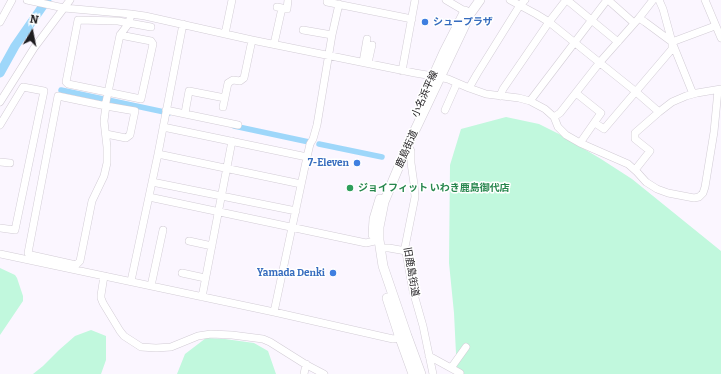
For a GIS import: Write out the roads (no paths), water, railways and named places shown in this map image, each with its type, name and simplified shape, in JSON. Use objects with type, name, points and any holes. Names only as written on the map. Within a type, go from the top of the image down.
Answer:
[{"type":"main road","name":"小名浜平線","points":[[413,374],[403,337],[375,257],[377,243],[374,219],[378,202],[390,173],[436,77],[444,52],[468,12],[472,0]]},
{"type":"main road","points":[[468,12],[480,0]]},
{"type":"main road","name":"鹿島街道","points":[[377,243],[384,202],[436,77]]},
{"type":"main road","points":[[403,337],[421,374]]},
{"type":"street","points":[[0,22],[12,0]]},
{"type":"street","points":[[27,0],[62,7],[131,14],[183,24],[252,40],[448,79],[486,94],[519,98],[530,101],[545,109],[554,117],[558,127],[566,135],[580,143],[628,164],[646,182],[657,189],[668,193],[694,198],[699,197],[703,193],[705,187],[720,89],[693,94],[672,102],[658,112],[635,133],[635,139],[650,151],[635,170]]},
{"type":"street","points":[[0,102],[62,7],[70,0]]},
{"type":"street","points":[[225,34],[232,0]]},
{"type":"street","points":[[274,44],[279,7],[287,9],[288,0]]},
{"type":"street","points":[[327,0],[328,2],[412,19]]},
{"type":"street","points":[[402,71],[415,0]]},
{"type":"street","points":[[446,0],[468,12]]},
{"type":"street","points":[[510,0],[522,3],[548,22],[600,62],[658,112]]},
{"type":"street","points":[[500,96],[503,89],[548,22],[567,0],[618,42]]},
{"type":"street","points":[[530,101],[574,42],[608,0],[637,21],[645,22],[672,42]]},
{"type":"street","points":[[554,117],[560,113],[600,62],[637,21],[653,0]]},
{"type":"street","points":[[659,0],[672,42],[693,94]]},
{"type":"street","points":[[706,0],[721,38]]},
{"type":"street","points":[[469,88],[522,3]]},
{"type":"street","points":[[274,312],[307,157],[310,144],[314,139],[317,125],[330,55],[332,35],[339,4]]},
{"type":"street","points":[[131,14],[129,23],[120,35],[107,99],[104,121],[107,163],[104,176],[92,200],[80,261],[76,265],[31,255],[28,253],[58,96],[107,99],[141,99],[153,44],[151,41],[153,31],[151,27],[153,18]]},
{"type":"street","points":[[106,134],[126,138],[130,135],[135,111],[66,82],[78,20],[118,21],[151,27]]},
{"type":"street","points":[[131,281],[158,154],[183,24]]},
{"type":"street","points":[[672,42],[715,26]]},
{"type":"street","points":[[302,30],[332,35]]},
{"type":"street","points":[[120,35],[151,41]]},
{"type":"street","points":[[223,107],[228,83],[233,80],[240,81],[244,78],[252,40]]},
{"type":"street","points":[[365,63],[370,42]]},
{"type":"street","points":[[595,122],[604,129],[672,49],[672,42]]},
{"type":"street","points":[[445,110],[457,83]]},
{"type":"street","points":[[0,125],[23,87],[44,91],[15,230],[0,228]]},
{"type":"street","points":[[184,113],[189,91],[225,98]]},
{"type":"street","points":[[576,93],[601,113],[580,143]]},
{"type":"street","points":[[166,112],[184,113],[238,124]]},
{"type":"street","points":[[163,127],[307,157]]},
{"type":"street","points":[[202,297],[232,142]]},
{"type":"street","name":"旧鹿島街道","points":[[407,147],[411,151],[415,197],[405,245],[413,291],[423,326],[433,374]]},
{"type":"street","points":[[158,154],[301,184]]},
{"type":"street","points":[[0,162],[10,164]]},
{"type":"street","points":[[152,182],[296,211]]},
{"type":"street","points":[[149,197],[366,243],[377,243],[389,248],[406,252]]},
{"type":"street","points":[[151,286],[163,230]]},
{"type":"street","points":[[189,241],[212,246]]},
{"type":"street","points":[[0,254],[131,281],[393,339],[403,337]]},
{"type":"street","points":[[182,273],[205,278]]},
{"type":"street","points":[[104,276],[101,295],[103,303],[124,336],[141,347],[166,348],[205,335],[232,334],[263,339],[270,342],[324,374]]},
{"type":"street","points":[[451,368],[466,347]]},
{"type":"street","points":[[429,356],[460,374]]},
{"type":"street","points":[[304,374],[306,364]]},
{"type":"waterway","points":[[0,73],[15,46],[47,0]]},
{"type":"waterway","points":[[61,90],[169,113]]},
{"type":"waterway","points":[[234,126],[309,142]]},
{"type":"waterway","points":[[319,144],[382,157]]},
{"type":"place","name":"シュープラザ","points":[[425,22]]},
{"type":"place","name":"7-Eleven","points":[[357,163]]},
{"type":"place","name":"ジョイフィット いわき鹿島御代店","points":[[350,188]]},
{"type":"place","name":"Yamada Denki","points":[[333,273]]}]
